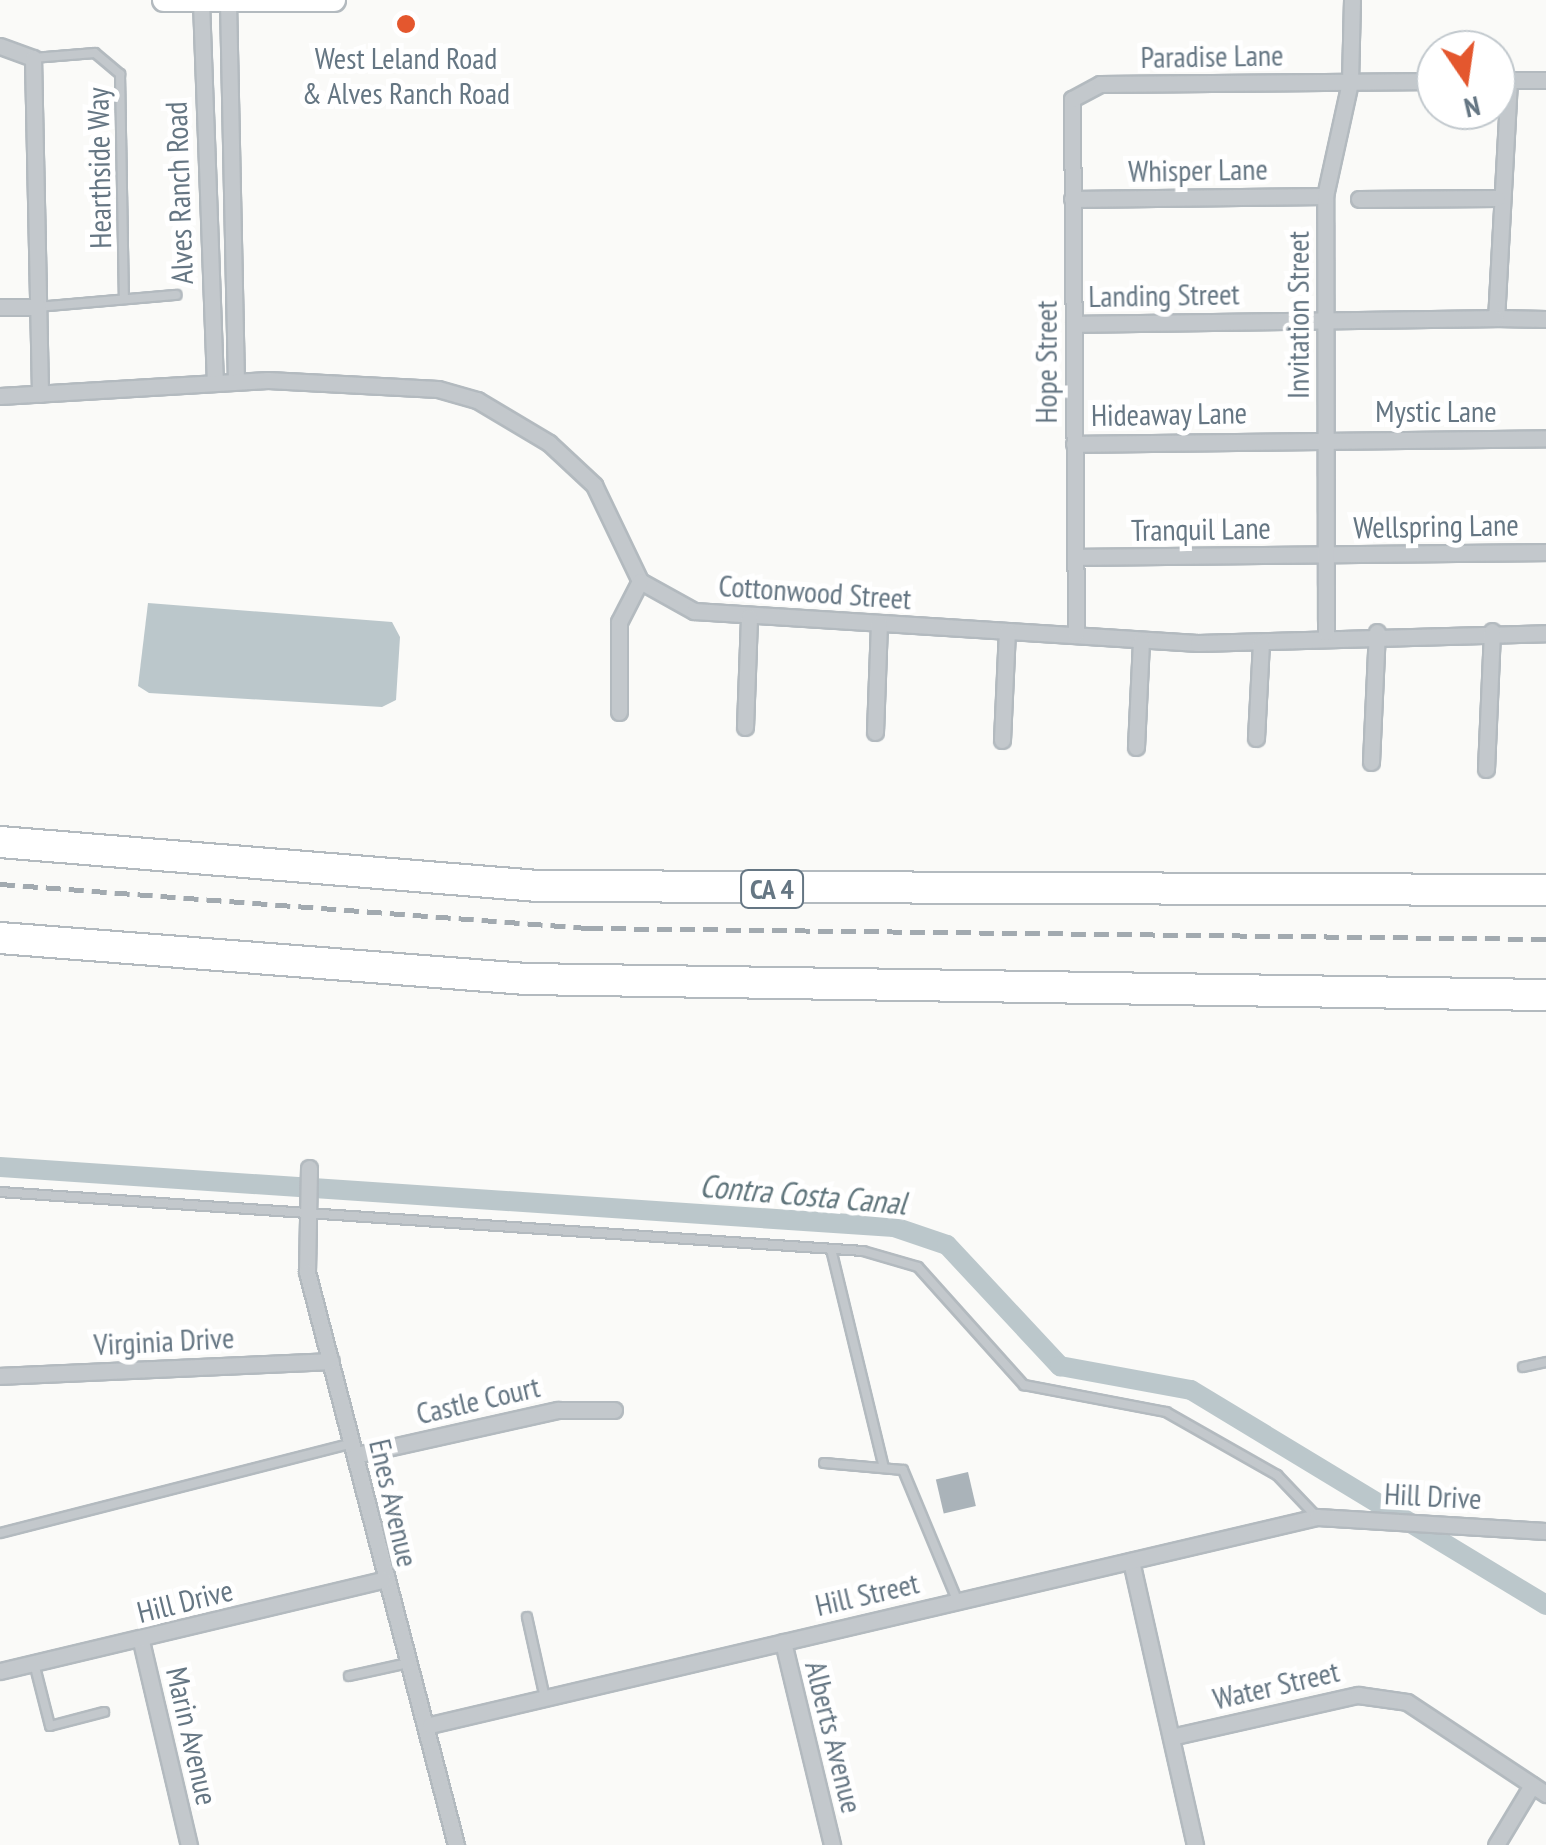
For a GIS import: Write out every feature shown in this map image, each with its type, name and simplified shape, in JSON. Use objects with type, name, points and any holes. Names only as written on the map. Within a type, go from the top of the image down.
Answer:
[{"type":"highway","name":"CA 4","points":[[0,842],[537,886],[1546,890]]},
{"type":"highway","points":[[0,938],[526,979],[1546,995]]},
{"type":"main road","points":[[164,0],[334,0]]},
{"type":"street","name":"Invitation Street","points":[[1326,632],[1325,196],[1350,82],[1352,0]]},
{"type":"street","name":"Alves Ranch Road","points":[[201,2],[215,382]]},
{"type":"street","name":"Alves Ranch Road","points":[[228,2],[236,380]]},
{"type":"street","points":[[0,46],[33,58],[40,394]]},
{"type":"street","points":[[1516,80],[1546,80]]},
{"type":"street","name":"Paradise Lane","points":[[1077,93],[1100,84],[1416,81]]},
{"type":"street","name":"Hope Street","points":[[1076,634],[1072,199],[1077,93]]},
{"type":"street","points":[[1496,318],[1500,130]]},
{"type":"street","name":"Whisper Lane","points":[[1072,199],[1325,196]]},
{"type":"street","points":[[1359,200],[1496,198]]},
{"type":"street","points":[[0,307],[38,306]]},
{"type":"street","name":"Landing Street","points":[[1074,324],[1546,319]]},
{"type":"street","points":[[0,396],[236,380],[438,389],[477,400],[549,443],[594,485],[640,580],[619,622],[619,712]]},
{"type":"street","name":"Mystic Lane","points":[[1326,439],[1546,438]]},
{"type":"street","name":"Hideaway Lane","points":[[1074,444],[1326,439]]},
{"type":"street","name":"Wellspring Lane","points":[[1326,555],[1546,552]]},
{"type":"street","name":"Tranquil Lane","points":[[1076,557],[1326,555]]},
{"type":"street","name":"Cottonwood Street","points":[[640,580],[694,611],[1141,640],[1261,642],[1326,632],[1546,633]]},
{"type":"street","points":[[746,727],[749,617]]},
{"type":"street","points":[[875,732],[879,624]]},
{"type":"street","points":[[1002,740],[1007,630]]},
{"type":"street","points":[[1486,769],[1492,631]]},
{"type":"street","points":[[1371,762],[1377,632]]},
{"type":"street","points":[[1136,747],[1141,640]]},
{"type":"street","points":[[1256,738],[1261,642]]},
{"type":"street","name":"Enes Avenue","points":[[309,1168],[308,1272],[354,1450],[382,1580],[413,1662],[456,1845]]},
{"type":"street","name":"Virginia Drive","points":[[0,1376],[331,1362]]},
{"type":"street","name":"Castle Court","points":[[354,1450],[558,1410],[614,1410]]},
{"type":"street","name":"Hill Drive","points":[[1318,1517],[1546,1531]]},
{"type":"street","name":"Hill Street","points":[[430,1725],[1318,1517]]},
{"type":"street","points":[[1130,1561],[1195,1845]]},
{"type":"street","name":"Hill Drive","points":[[0,1671],[382,1580]]},
{"type":"street","name":"Marin Avenue","points":[[142,1640],[190,1845]]},
{"type":"street","name":"Alberts Avenue","points":[[782,1642],[832,1845]]},
{"type":"street","name":"Water Street","points":[[1172,1738],[1358,1694],[1407,1702],[1539,1789]]},
{"type":"street","points":[[1496,1845],[1539,1789]]},
{"type":"lane","name":"Hearthside Way","points":[[33,58],[95,53],[115,63],[124,299]]},
{"type":"lane","points":[[38,306],[176,295]]},
{"type":"lane","points":[[0,1192],[831,1249],[918,1267],[1024,1385],[1166,1412],[1277,1475],[1318,1517]]},
{"type":"lane","points":[[831,1249],[884,1468]]},
{"type":"lane","points":[[1523,1367],[1546,1362]]},
{"type":"lane","points":[[0,1533],[354,1450]]},
{"type":"lane","points":[[824,1464],[903,1470],[958,1601]]},
{"type":"lane","points":[[528,1617],[545,1698]]},
{"type":"lane","points":[[349,1676],[413,1662]]},
{"type":"lane","points":[[34,1663],[50,1726],[104,1712]]},
{"type":"shaded area","points":[[148,603],[392,622],[400,637],[396,700],[382,707],[149,693],[138,686]]},
{"type":"building","points":[[968,1472],[976,1506],[944,1514],[936,1479]]},
{"type":"waterway","name":"Contra Costa Canal","points":[[0,1167],[894,1227],[947,1245],[1060,1366],[1191,1390],[1546,1605]]},
{"type":"railway","points":[[0,884],[588,928],[1546,939]]},
{"type":"place","name":"West Leland Road & Alves Ranch Road","points":[[406,24]]}]
